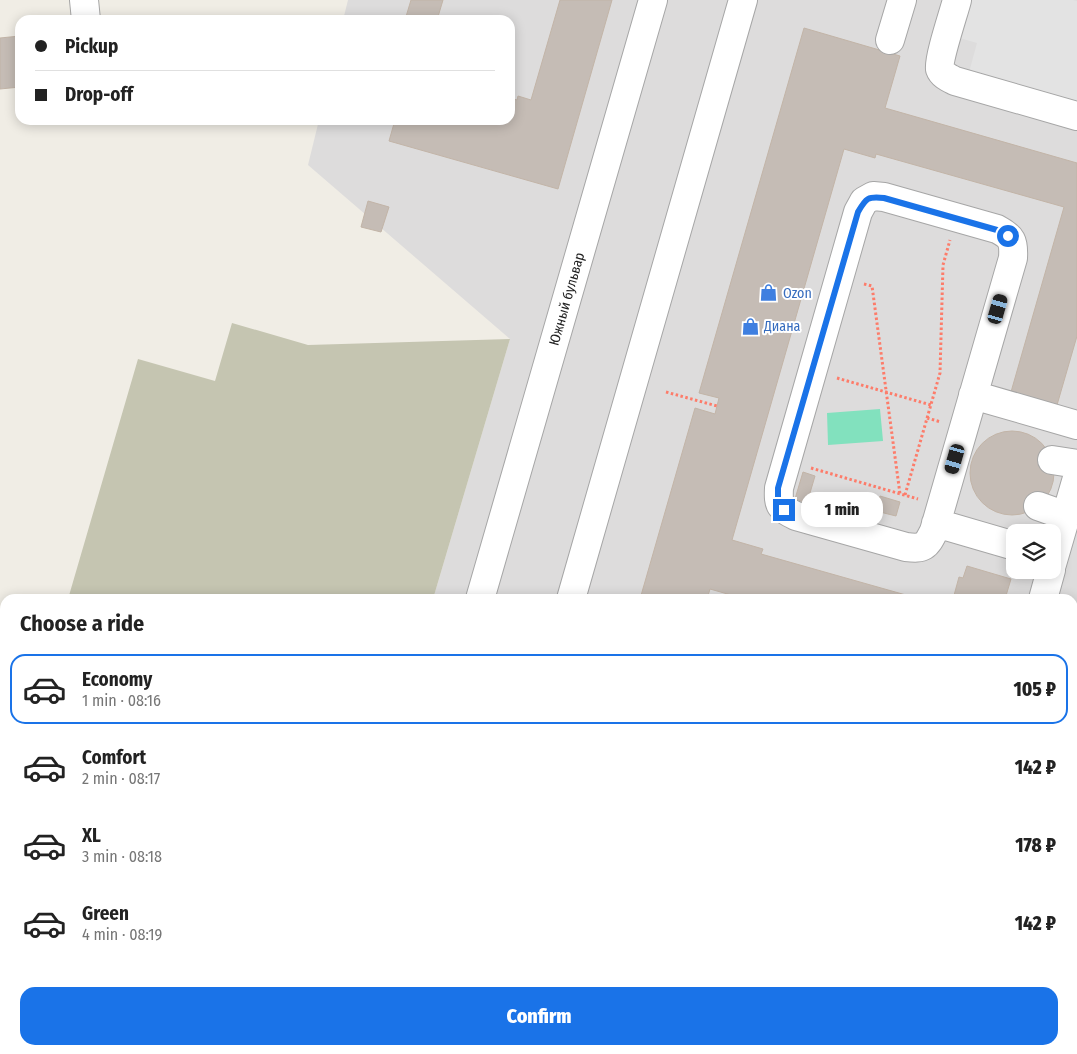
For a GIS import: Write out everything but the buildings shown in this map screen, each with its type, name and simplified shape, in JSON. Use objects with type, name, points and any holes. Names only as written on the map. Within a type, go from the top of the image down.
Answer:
[{"type":"street","points":[[84,0],[86,15]]},
{"type":"street","name":"Южный бульвар","points":[[481,594],[653,0]]},
{"type":"street","points":[[572,594],[742,0]]},
{"type":"street","points":[[890,40],[902,0]]},
{"type":"street","points":[[957,0],[942,56],[940,69],[945,76],[955,81],[1077,116]]},
{"type":"street","points":[[873,196],[997,230],[1008,236],[1014,246],[1013,258],[934,531],[928,543],[918,549],[796,516],[784,510],[778,501],[778,488],[839,277],[858,212],[864,201],[873,196]]},
{"type":"street","points":[[973,395],[1077,425]]},
{"type":"street","points":[[1061,534],[1077,478]]},
{"type":"street","points":[[1038,506],[1066,516]]},
{"type":"street","points":[[939,514],[1006,542]]},
{"type":"street","points":[[1044,594],[1048,579]]},
{"type":"path","points":[[905,495],[940,373],[943,265],[956,218]]},
{"type":"path","points":[[839,277],[872,286],[900,494]]},
{"type":"path","points":[[812,371],[931,405]]},
{"type":"path","points":[[666,392],[717,406]]},
{"type":"path","points":[[786,461],[905,495],[939,514]]},
{"type":"shaded area","points":[[348,0],[1077,0],[1077,594],[434,594],[510,339],[308,165],[318,125],[515,125],[515,15],[344,15]]},
{"type":"shaded area","points":[[966,0],[1077,1],[1077,107],[968,76],[977,43],[956,37]]},
{"type":"shaded area","points":[[232,323],[308,345],[510,339],[434,594],[69,594],[138,359],[215,381]]},
{"type":"green space","points":[[880,409],[883,441],[828,445],[827,413]]},
{"type":"place","name":"Ozon","points":[[769,293]]},
{"type":"place","name":"Диана","points":[[750,326]]},
{"type":"route","points":[[784,510],[778,501],[778,488],[858,212],[864,201],[873,196],[884,198],[997,230],[1008,236]]}]
